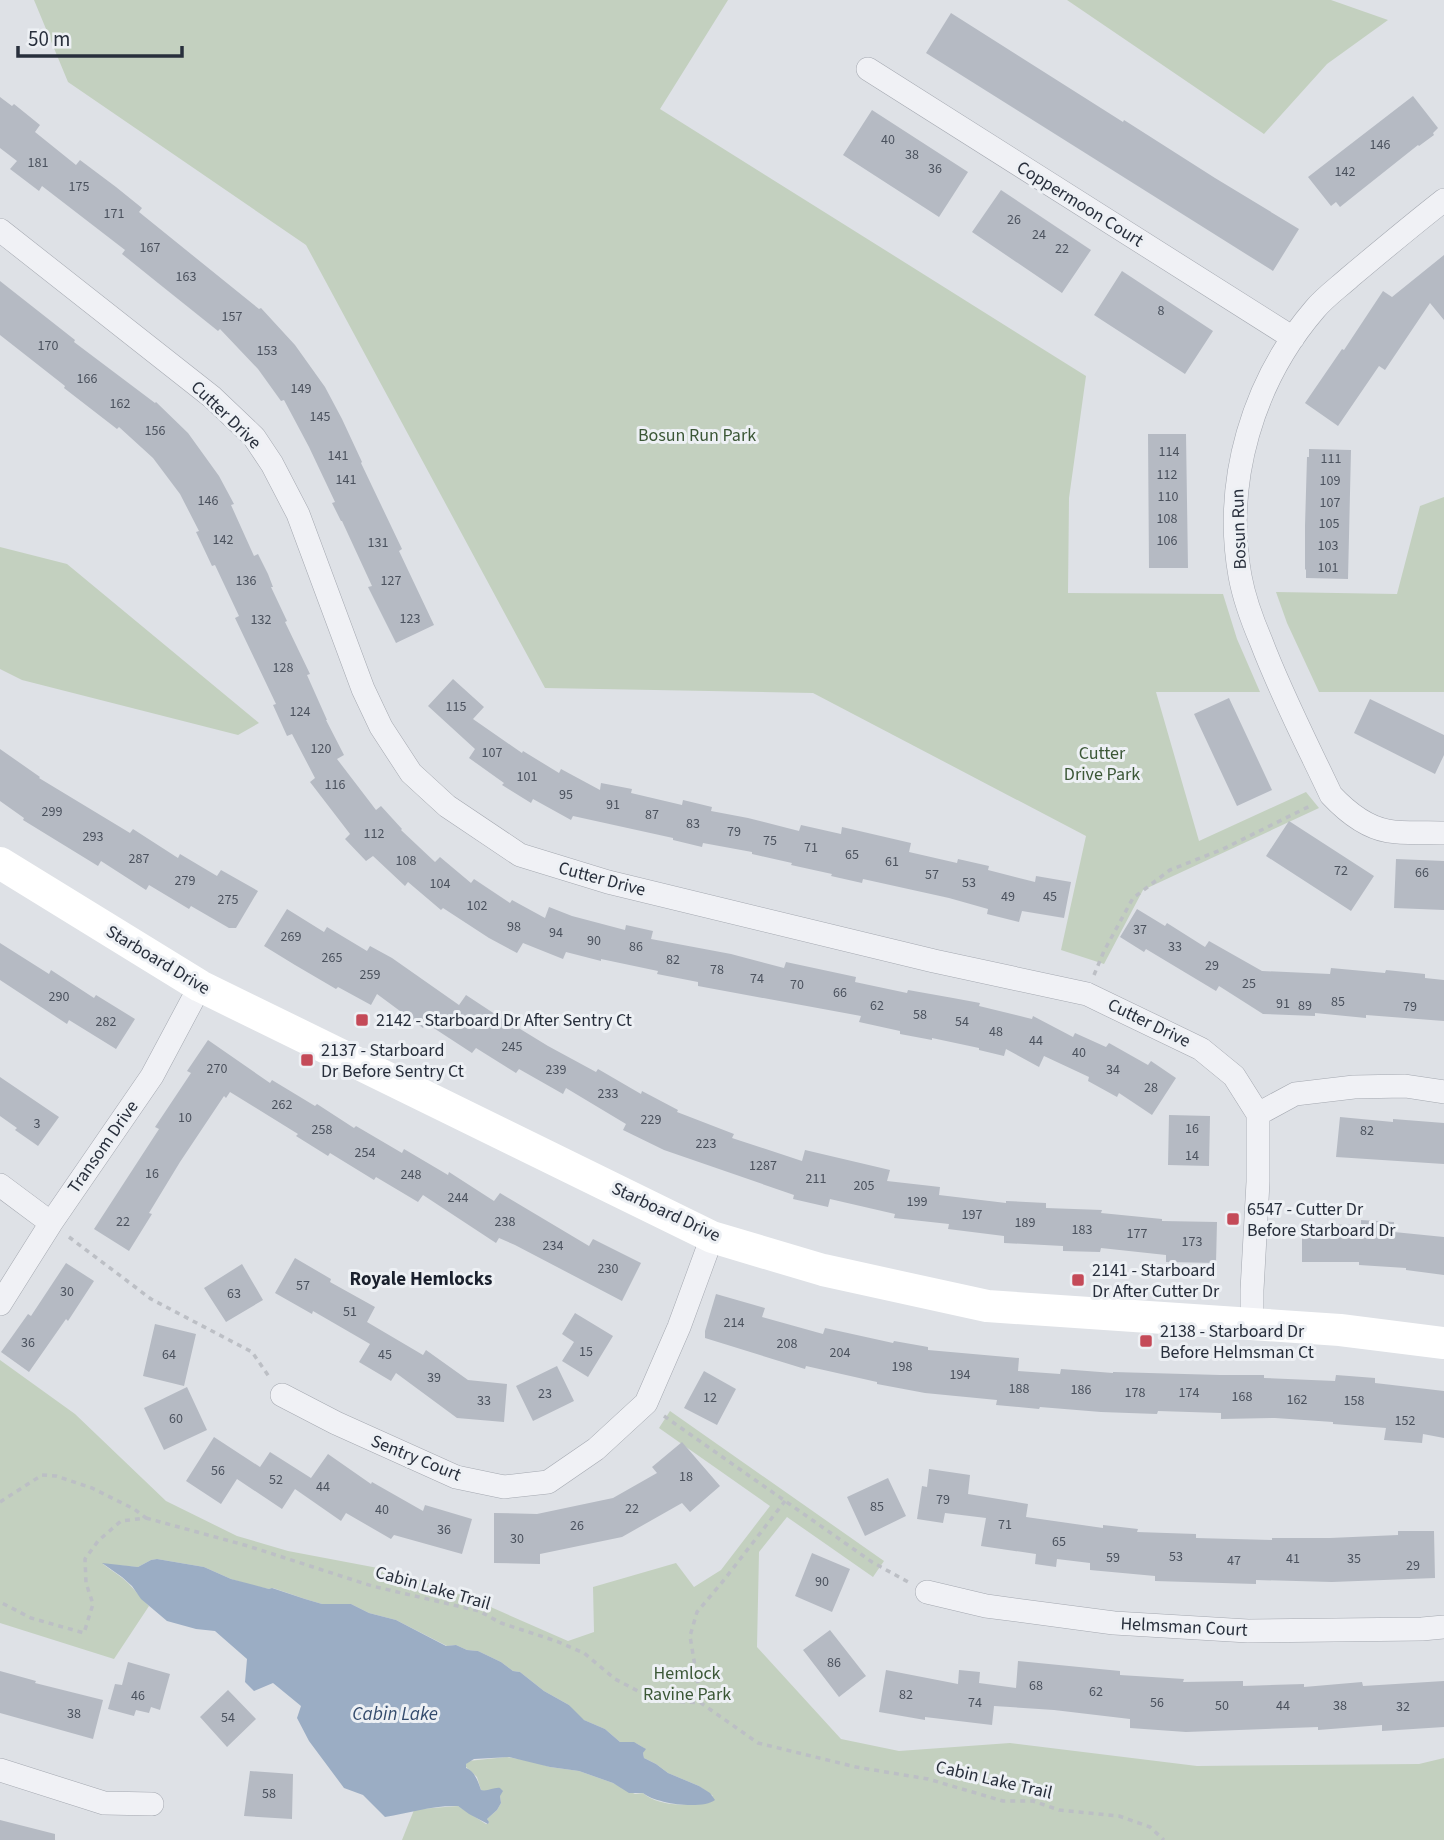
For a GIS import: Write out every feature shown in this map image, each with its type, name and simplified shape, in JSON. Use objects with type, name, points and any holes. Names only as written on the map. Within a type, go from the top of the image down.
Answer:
[{"type":"street","name":"Coppermoon Court","points":[[868,69],[1293,338]]},
{"type":"street","name":"Bosun Run","points":[[1444,200],[1316,307],[1275,366],[1244,443],[1237,486],[1235,529],[1240,576],[1250,615],[1270,666],[1331,795],[1361,820],[1386,831],[1444,833]]},
{"type":"street","name":"Cutter Drive","points":[[0,230],[212,397],[254,437],[272,464],[298,514],[363,690],[381,727],[411,773],[447,806],[520,855],[596,878],[934,961],[1087,994],[1201,1049],[1234,1076],[1258,1114]]},
{"type":"street","name":"Starboard Drive","points":[[0,863],[200,986],[712,1237],[822,1270],[987,1306],[1340,1329],[1444,1343]]},
{"type":"street","name":"Transom Drive","points":[[0,1304],[51,1223],[152,1076],[200,986]]},
{"type":"street","points":[[1252,1324],[1258,1114],[1295,1094],[1342,1088],[1405,1086],[1444,1092]]},
{"type":"street","points":[[0,1185],[51,1223]]},
{"type":"street","name":"Sentry Court","points":[[282,1395],[347,1429],[456,1477],[504,1487],[548,1482],[596,1450],[646,1403],[679,1327],[712,1237]]},
{"type":"street","name":"Helmsman Court","points":[[927,1592],[986,1606],[1114,1623],[1248,1631],[1444,1627]]},
{"type":"street","points":[[0,1770],[104,1803],[152,1804]]},
{"type":"path","points":[[1087,994],[1104,951],[1133,898],[1170,870],[1223,849],[1331,795]]},
{"type":"path","points":[[51,1223],[151,1299],[252,1352],[282,1395]]},
{"type":"path","points":[[646,1403],[872,1562],[927,1592]]},
{"type":"path","name":"Cabin Lake Trail","points":[[0,1503],[42,1475],[56,1476],[92,1488],[134,1508],[146,1518],[248,1546],[372,1586],[479,1611],[501,1623],[584,1653],[615,1679],[655,1700],[701,1703],[758,1743],[856,1767],[928,1779],[1003,1801],[1033,1801],[1059,1810],[1119,1816],[1150,1827],[1164,1840]]},
{"type":"path","points":[[701,1703],[690,1636],[697,1612],[785,1501]]},
{"type":"path","points":[[0,1602],[31,1618],[83,1633],[93,1604],[86,1583],[85,1559],[98,1541],[121,1521],[146,1518]]},
{"type":"green space","name":"Bosun Run Park","points":[[34,0],[728,0],[660,109],[1086,376],[1069,498],[1068,593],[1223,594],[1237,639],[1260,692],[1156,692],[1199,841],[1306,792],[1319,808],[1143,890],[1104,964],[1061,950],[1086,836],[813,693],[545,688],[306,245],[68,82]]},
{"type":"green space","points":[[1067,0],[1331,0],[1388,20],[1327,64],[1264,134]]},
{"type":"green space","points":[[1444,497],[1444,692],[1319,692],[1287,623],[1276,592],[1397,594],[1420,506]]},
{"type":"green space","points":[[0,547],[67,564],[259,723],[238,735],[22,680],[0,669]]},
{"type":"green space","name":"Hemlock Ravine Park","points":[[0,1360],[75,1414],[166,1501],[237,1536],[288,1551],[399,1572],[477,1601],[568,1641],[594,1632],[593,1587],[676,1563],[694,1587],[721,1570],[770,1506],[659,1428],[670,1411],[884,1561],[873,1577],[787,1517],[759,1552],[757,1647],[841,1739],[899,1751],[1010,1743],[1197,1766],[1419,1764],[1444,1758],[1444,1840],[402,1840],[414,1810],[458,1806],[486,1824],[489,1823],[487,1819],[501,1803],[500,1796],[481,1790],[477,1777],[465,1766],[468,1761],[507,1757],[579,1771],[635,1794],[643,1793],[669,1804],[693,1803],[713,1796],[644,1758],[645,1749],[642,1746],[620,1742],[605,1729],[579,1718],[569,1705],[544,1691],[520,1672],[513,1671],[478,1651],[456,1645],[447,1646],[396,1620],[369,1613],[351,1604],[322,1604],[273,1588],[250,1585],[204,1567],[157,1559],[138,1567],[103,1564],[125,1580],[149,1606],[114,1659],[0,1623]]},
{"type":"water","name":"Cabin Lake","points":[[157,1559],[204,1567],[231,1579],[272,1588],[322,1604],[351,1604],[369,1613],[396,1620],[446,1646],[456,1645],[478,1651],[513,1671],[520,1672],[544,1691],[569,1705],[584,1720],[605,1729],[620,1742],[634,1742],[646,1749],[644,1758],[668,1773],[699,1786],[715,1800],[700,1805],[668,1803],[643,1793],[629,1793],[613,1783],[579,1771],[509,1757],[474,1759],[466,1764],[481,1790],[500,1788],[503,1791],[500,1796],[501,1803],[487,1819],[488,1824],[458,1806],[430,1808],[385,1817],[363,1795],[344,1788],[309,1741],[297,1718],[301,1706],[273,1683],[254,1691],[245,1682],[247,1659],[215,1631],[167,1621],[141,1599],[122,1577],[102,1563],[138,1567]]},
{"type":"building","points":[[951,13],[1299,229],[1273,271],[926,53]]},
{"type":"building","points":[[1413,96],[1438,128],[1434,135],[1340,207],[1336,202],[1331,206],[1308,177]]},
{"type":"building","points":[[0,97],[12,106],[14,104],[40,125],[35,132],[76,165],[80,160],[116,187],[142,208],[139,212],[261,308],[295,345],[325,387],[342,419],[434,625],[396,643],[368,587],[372,586],[332,503],[335,502],[284,400],[281,401],[258,369],[220,329],[218,331],[158,283],[122,254],[125,250],[42,186],[39,191],[10,169],[17,161],[0,148]]},
{"type":"building","points":[[872,110],[968,172],[939,217],[843,155]]},
{"type":"building","points":[[1001,190],[1091,250],[1062,293],[972,232]]},
{"type":"building","points":[[1444,255],[1444,320],[1430,303],[1385,370],[1379,366],[1338,426],[1305,403],[1383,291],[1392,297]]},
{"type":"building","points":[[1122,271],[1213,331],[1185,374],[1094,315]]},
{"type":"building","points":[[0,281],[75,340],[74,342],[156,402],[188,433],[219,476],[234,504],[231,505],[254,556],[258,554],[268,574],[287,621],[285,622],[310,674],[307,675],[344,755],[337,759],[376,810],[381,806],[401,830],[435,862],[440,857],[471,883],[474,879],[510,903],[512,900],[545,918],[549,907],[625,930],[626,925],[653,931],[651,939],[731,954],[784,968],[786,962],[856,977],[855,982],[907,993],[908,990],[980,1003],[979,1006],[1032,1019],[1033,1016],[1073,1037],[1075,1033],[1106,1047],[1109,1043],[1148,1065],[1151,1061],[1176,1078],[1152,1115],[1119,1093],[1117,1097],[1088,1081],[1089,1077],[1044,1056],[1039,1067],[1006,1049],[1004,1056],[932,1038],[900,1034],[900,1031],[859,1022],[861,1016],[698,986],[698,982],[657,974],[658,971],[566,952],[563,959],[523,943],[517,953],[443,908],[441,910],[408,882],[405,886],[373,856],[366,861],[345,839],[350,834],[310,782],[315,778],[292,734],[287,736],[273,705],[276,704],[235,618],[239,616],[215,565],[212,566],[196,532],[199,531],[180,494],[153,458],[119,427],[117,429],[0,335]]},
{"type":"building","points":[[1148,434],[1186,434],[1188,568],[1149,568]]},
{"type":"building","points":[[1309,449],[1351,450],[1348,579],[1306,578],[1305,526]]},
{"type":"building","points":[[453,679],[484,707],[473,719],[522,753],[523,751],[559,773],[561,769],[600,790],[601,783],[632,789],[631,793],[682,805],[683,800],[712,807],[711,811],[799,831],[801,825],[841,834],[842,827],[911,843],[909,852],[957,863],[958,859],[989,866],[988,870],[1035,882],[1036,876],[1071,882],[1064,918],[1022,911],[1019,922],[987,914],[988,909],[949,898],[863,879],[862,883],[831,876],[832,874],[791,865],[792,863],[752,852],[703,843],[702,847],[573,816],[571,820],[533,799],[531,803],[502,785],[504,783],[469,758],[475,749],[428,706]]},
{"type":"building","points":[[1229,698],[1272,790],[1237,806],[1194,714]]},
{"type":"building","points":[[1370,699],[1444,735],[1444,755],[1435,774],[1354,733]]},
{"type":"building","points":[[0,749],[39,778],[130,833],[133,829],[178,858],[180,854],[217,876],[221,870],[258,891],[236,928],[229,928],[191,906],[189,909],[149,885],[146,890],[101,861],[98,866],[23,820],[24,818],[0,801]]},
{"type":"building","points":[[1289,821],[1374,876],[1351,911],[1266,856]]},
{"type":"building","points":[[1396,859],[1444,861],[1444,910],[1394,908]]},
{"type":"building","points":[[287,909],[324,932],[327,927],[367,951],[370,946],[392,958],[459,1005],[466,995],[507,1022],[596,1072],[598,1069],[641,1094],[642,1091],[678,1110],[677,1112],[734,1134],[732,1138],[802,1161],[805,1150],[890,1170],[887,1181],[940,1187],[939,1195],[1006,1203],[1046,1203],[1046,1208],[1102,1210],[1101,1213],[1162,1221],[1217,1222],[1216,1263],[1166,1262],[1166,1255],[1101,1248],[1100,1252],[1063,1251],[1063,1246],[1004,1243],[1004,1236],[948,1229],[949,1224],[894,1218],[895,1214],[830,1199],[828,1207],[793,1199],[794,1195],[664,1150],[623,1130],[626,1124],[566,1088],[563,1094],[519,1069],[516,1073],[476,1048],[472,1053],[426,1023],[423,1028],[377,994],[371,1005],[338,987],[336,989],[264,946]]},
{"type":"building","points":[[1137,909],[1165,926],[1167,923],[1205,947],[1209,941],[1262,971],[1330,974],[1331,968],[1385,973],[1386,970],[1425,974],[1425,978],[1444,980],[1444,1021],[1315,1013],[1315,1016],[1263,1014],[1219,986],[1216,991],[1146,949],[1144,952],[1120,937]]},
{"type":"building","points":[[0,943],[49,974],[51,970],[94,998],[96,995],[135,1019],[116,1049],[69,1020],[67,1024],[0,980]]},
{"type":"building","points":[[208,1040],[270,1083],[272,1080],[402,1153],[404,1149],[448,1175],[449,1172],[494,1201],[500,1193],[589,1246],[593,1239],[641,1263],[622,1301],[515,1245],[499,1238],[496,1243],[423,1195],[418,1202],[376,1177],[374,1180],[330,1153],[328,1156],[230,1092],[226,1098],[224,1096],[180,1162],[129,1251],[94,1229],[159,1129],[155,1127],[191,1073],[187,1071]]},
{"type":"building","points":[[0,1077],[59,1117],[38,1146],[0,1116]]},
{"type":"building","points":[[1169,1115],[1210,1116],[1209,1166],[1168,1165]]},
{"type":"building","points":[[1340,1117],[1444,1123],[1444,1164],[1336,1157]]},
{"type":"building","points":[[1361,1220],[1394,1222],[1394,1232],[1444,1237],[1444,1275],[1406,1268],[1359,1265],[1359,1262],[1302,1262],[1302,1224],[1361,1225]]},
{"type":"building","points":[[295,1258],[331,1279],[330,1282],[375,1307],[367,1322],[423,1355],[426,1350],[468,1380],[507,1384],[504,1422],[457,1418],[396,1373],[391,1381],[359,1362],[370,1344],[313,1311],[312,1314],[275,1293]]},
{"type":"building","points":[[66,1263],[94,1281],[29,1372],[1,1352],[28,1314],[31,1316]]},
{"type":"building","points":[[242,1264],[263,1300],[226,1322],[204,1288]]},
{"type":"building","points":[[716,1294],[765,1308],[762,1317],[823,1334],[825,1328],[893,1343],[894,1341],[928,1347],[928,1350],[1019,1358],[1018,1371],[1060,1374],[1061,1369],[1113,1373],[1264,1375],[1264,1378],[1335,1381],[1336,1375],[1375,1378],[1375,1383],[1444,1391],[1444,1438],[1423,1434],[1422,1443],[1384,1440],[1386,1428],[1275,1418],[1221,1419],[1221,1413],[1158,1411],[1157,1414],[996,1405],[997,1400],[925,1393],[877,1384],[806,1366],[805,1369],[705,1338]]},
{"type":"building","points":[[575,1313],[613,1336],[588,1377],[562,1361],[574,1342],[562,1334]]},
{"type":"building","points":[[155,1324],[196,1334],[184,1386],[143,1376]]},
{"type":"building","points":[[557,1366],[574,1401],[533,1421],[516,1386]]},
{"type":"building","points":[[704,1371],[736,1389],[717,1425],[684,1408]]},
{"type":"building","points":[[187,1387],[207,1430],[164,1450],[144,1408]]},
{"type":"building","points":[[214,1437],[260,1467],[270,1452],[311,1478],[328,1454],[371,1484],[372,1482],[423,1511],[425,1505],[472,1519],[462,1554],[394,1535],[391,1539],[346,1513],[341,1521],[295,1489],[282,1509],[237,1479],[221,1504],[186,1481]]},
{"type":"building","points":[[682,1442],[720,1486],[690,1512],[682,1503],[622,1537],[540,1554],[540,1564],[494,1563],[494,1513],[537,1514],[613,1498],[657,1473],[652,1467]]},
{"type":"building","points":[[929,1469],[970,1475],[968,1494],[1028,1504],[1026,1517],[1103,1528],[1103,1525],[1138,1529],[1137,1532],[1196,1534],[1196,1538],[1272,1540],[1434,1531],[1435,1578],[1332,1582],[1256,1580],[1256,1584],[1155,1581],[1155,1576],[1090,1570],[1090,1563],[1057,1559],[1056,1567],[1035,1564],[1036,1554],[981,1546],[986,1518],[945,1513],[943,1523],[917,1519],[922,1486],[927,1487]]},
{"type":"building","points":[[888,1478],[906,1516],[865,1536],[847,1497]]},
{"type":"building","points":[[812,1553],[850,1569],[832,1612],[795,1596]]},
{"type":"building","points":[[830,1630],[866,1676],[839,1697],[803,1650]]},
{"type":"building","points":[[1018,1661],[1120,1671],[1120,1675],[1184,1679],[1183,1682],[1243,1681],[1243,1686],[1304,1684],[1304,1687],[1362,1682],[1363,1686],[1444,1681],[1444,1727],[1382,1731],[1382,1725],[1318,1730],[1318,1727],[1186,1732],[1130,1728],[1130,1719],[994,1706],[992,1725],[925,1717],[925,1720],[879,1712],[886,1670],[958,1684],[959,1670],[980,1672],[979,1683],[1016,1688]]},
{"type":"building","points":[[128,1662],[170,1674],[160,1710],[151,1707],[149,1713],[136,1710],[134,1716],[108,1709],[115,1684],[122,1685]]},
{"type":"building","points":[[0,1671],[103,1700],[93,1739],[0,1713]]},
{"type":"building","points":[[228,1690],[256,1719],[227,1747],[200,1717]]},
{"type":"building","points":[[250,1771],[293,1774],[292,1819],[244,1816]]},
{"type":"building","points":[[0,1820],[55,1834],[55,1840],[0,1840]]},
{"type":"place","name":"2142 - Starboard Dr After Sentry Ct","points":[[362,1020]]},
{"type":"place","name":"2137 - Starboard Dr Before Sentry Ct","points":[[307,1060]]},
{"type":"place","name":"6547 - Cutter Dr Before Starboard Dr","points":[[1233,1219]]},
{"type":"place","name":"2141 - Starboard Dr After Cutter Dr","points":[[1078,1280]]},
{"type":"place","name":"2138 - Starboard Dr Before Helmsman Ct","points":[[1146,1341]]},
{"type":"district","name":"Royale Hemlocks","points":[[421,1279]]},
{"type":"park label","name":"Cutter Drive Park","points":[[1102,763]]}]
